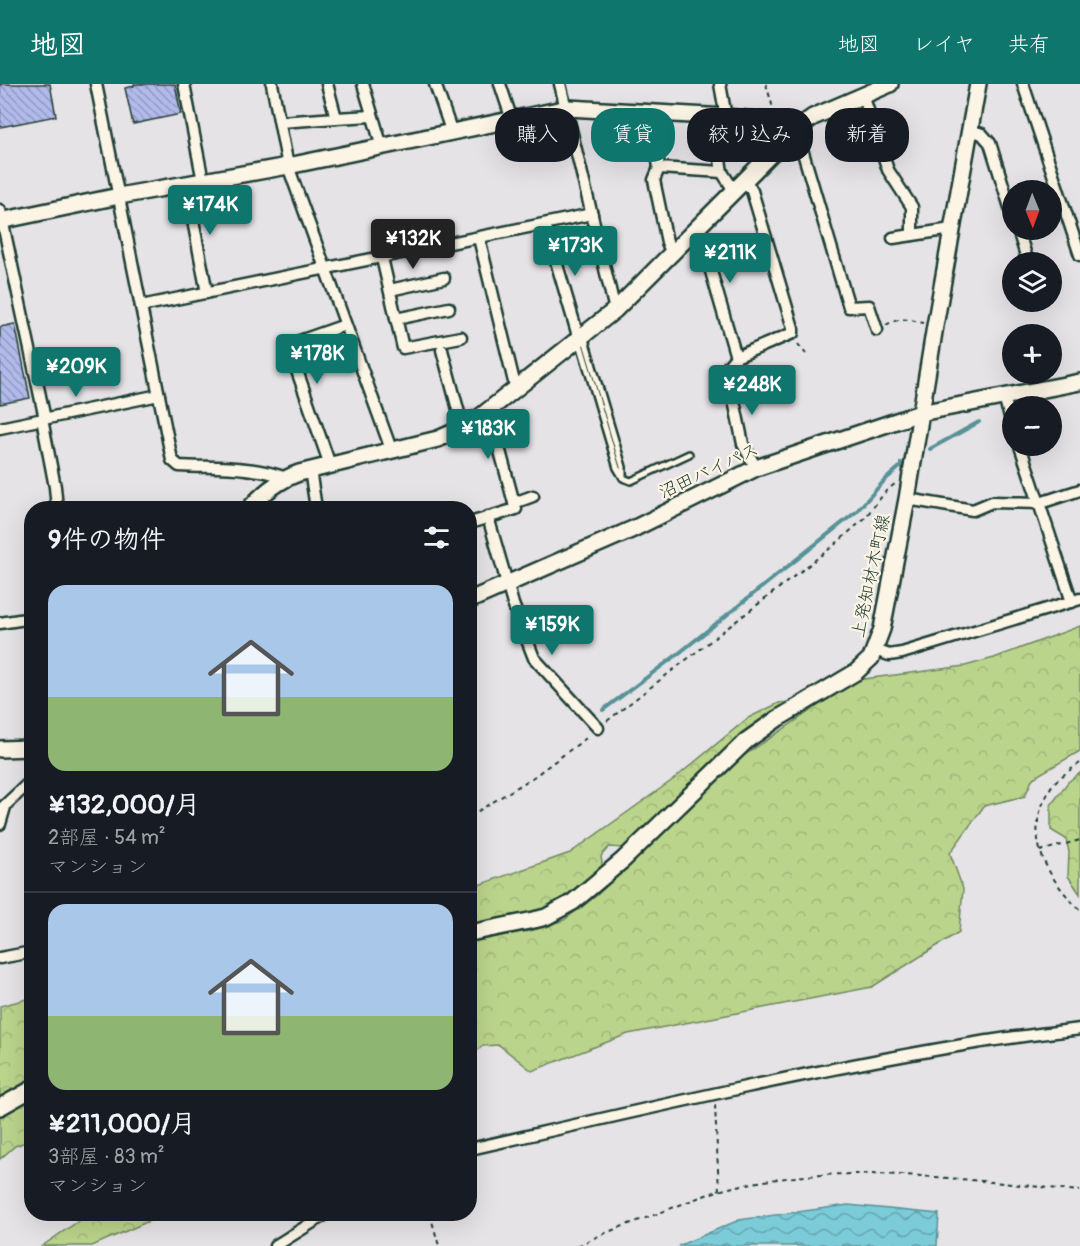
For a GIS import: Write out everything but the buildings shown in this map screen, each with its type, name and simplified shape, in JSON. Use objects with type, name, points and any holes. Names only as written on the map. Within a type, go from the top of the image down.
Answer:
[{"type":"street","points":[[96,84],[172,460],[179,466],[232,466],[272,472],[286,478]]},
{"type":"street","points":[[184,84],[203,181]]},
{"type":"street","points":[[272,84],[288,166],[391,449]]},
{"type":"street","points":[[327,84],[336,118]]},
{"type":"street","points":[[363,84],[382,147]]},
{"type":"street","points":[[435,84],[452,133]]},
{"type":"street","points":[[500,84],[508,108]]},
{"type":"street","points":[[560,84],[567,108]]},
{"type":"street","points":[[720,84],[724,108]]},
{"type":"street","points":[[813,117],[890,84]]},
{"type":"street","name":"上発知材木町線","points":[[477,932],[534,921],[573,902],[623,860],[746,741],[777,719],[856,672],[871,658],[882,629],[907,499],[909,476],[978,84]]},
{"type":"street","points":[[1023,84],[1080,255]]},
{"type":"street","points":[[863,95],[888,170],[912,207],[912,235]]},
{"type":"street","points":[[280,122],[372,116]]},
{"type":"street","points":[[56,501],[44,419],[1,217],[288,166],[495,124]]},
{"type":"street","points":[[970,130],[982,134],[990,143],[1002,182]]},
{"type":"street","points":[[579,159],[615,310]]},
{"type":"street","points":[[658,162],[659,168],[654,180],[667,242],[672,254]]},
{"type":"street","points":[[720,162],[722,172]]},
{"type":"street","points":[[256,501],[286,478],[391,449],[438,439],[463,428],[516,390],[615,310],[764,162]]},
{"type":"street","points":[[806,162],[849,307],[869,306],[877,330]]},
{"type":"street","points":[[659,168],[722,172],[740,186],[752,191],[794,328],[793,333],[736,357],[730,362],[728,371],[743,444],[756,468]]},
{"type":"street","points":[[186,184],[207,293]]},
{"type":"street","points":[[141,306],[592,214]]},
{"type":"street","points":[[545,224],[581,336]]},
{"type":"street","points":[[893,238],[952,229]]},
{"type":"street","points":[[694,232],[701,237],[736,357]]},
{"type":"street","points":[[479,238],[516,390]]},
{"type":"street","points":[[382,258],[403,348],[461,337]]},
{"type":"street","points":[[390,290],[444,278]]},
{"type":"street","points":[[396,319],[449,308]]},
{"type":"street","points":[[330,465],[288,345],[345,325]]},
{"type":"street","points":[[442,350],[463,428]]},
{"type":"street","name":"沼田バイパス","points":[[1014,396],[1080,382]]},
{"type":"street","points":[[0,429],[159,394]]},
{"type":"street","name":"沼田バイパス","points":[[477,597],[633,529],[756,468],[920,413],[1002,398]]},
{"type":"street","points":[[477,520],[516,509],[489,410]]},
{"type":"street","points":[[875,650],[882,654],[896,654],[1076,600],[1024,456]]},
{"type":"street","points":[[310,470],[315,501]]},
{"type":"street","points":[[907,499],[973,510],[992,502],[1040,503],[1080,490]]},
{"type":"street","points":[[514,503],[533,496]]},
{"type":"street","points":[[488,517],[513,604],[534,658],[598,728]]},
{"type":"street","points":[[0,623],[24,619]]},
{"type":"street","points":[[0,749],[24,748]]},
{"type":"street","points":[[0,824],[3,809],[24,788]]},
{"type":"street","points":[[0,958],[24,954]]},
{"type":"street","points":[[477,1147],[708,1095],[964,1045],[1080,1029]]},
{"type":"street","points":[[0,1107],[24,1094]]},
{"type":"street","points":[[275,1246],[315,1221]]},
{"type":"lane","points":[[581,336],[623,467],[623,478],[631,481],[689,454]]},
{"type":"path","points":[[766,84],[774,108]]},
{"type":"path","points":[[877,330],[897,319],[906,318],[935,326]]},
{"type":"path","points":[[793,333],[806,354]]},
{"type":"path","points":[[477,812],[531,778],[791,581],[864,519],[886,491],[909,476]]},
{"type":"path","points":[[1080,763],[1053,784],[1038,814],[1040,851],[1056,884],[1080,910]]},
{"type":"path","points":[[1040,851],[1080,840]]},
{"type":"path","points":[[708,1095],[715,1102],[719,1191]]},
{"type":"path","points":[[578,1246],[623,1226],[719,1191],[757,1184],[847,1174],[900,1175],[1080,1191]]},
{"type":"path","points":[[432,1221],[439,1246]]},
{"type":"green space","points":[[1080,626],[1080,751],[1033,778],[1025,796],[984,806],[950,853],[963,889],[959,932],[872,987],[628,1034],[532,1071],[499,1045],[482,1046],[477,1051],[477,938],[530,931],[564,920],[596,896],[745,755],[856,680],[965,666],[994,658]]},
{"type":"green space","points":[[791,702],[741,738],[624,848],[609,847],[601,856],[603,870],[585,886],[537,914],[477,927],[477,886],[570,853],[674,779],[748,718],[779,703]]},
{"type":"green space","points":[[1080,773],[1080,894],[1068,876],[1069,852],[1066,839],[1051,830],[1051,805],[1068,782]]},
{"type":"green space","points":[[24,1000],[24,1087],[0,1101],[0,1006]]},
{"type":"green space","points":[[24,1100],[24,1143],[15,1146],[0,1159],[0,1115]]},
{"type":"green space","points":[[79,1221],[149,1221],[92,1246],[42,1246]]},
{"type":"water","points":[[848,1205],[939,1214],[937,1246],[678,1246],[739,1220]]},
{"type":"waterway","points":[[930,449],[979,422]]},
{"type":"waterway","points":[[603,710],[678,654],[856,512],[901,466],[901,463]]}]
